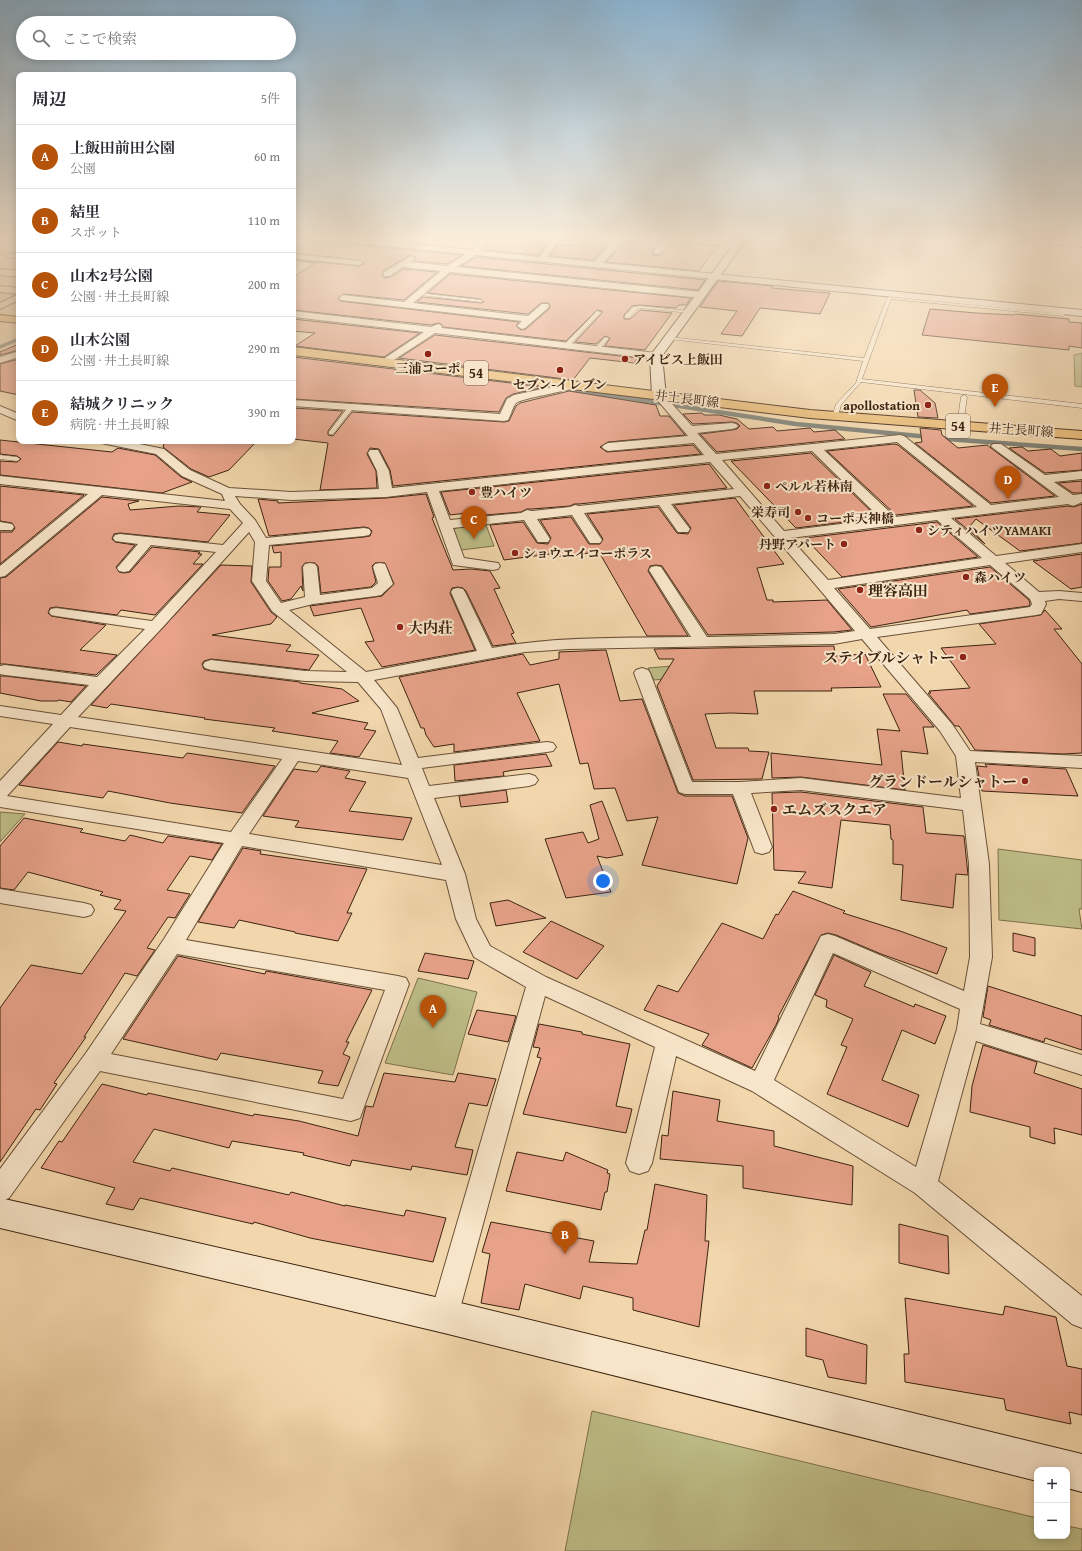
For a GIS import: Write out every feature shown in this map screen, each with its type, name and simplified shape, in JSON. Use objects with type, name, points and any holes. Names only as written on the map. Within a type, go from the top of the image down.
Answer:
[{"type":"main road","points":[[0,318],[16,320]]},
{"type":"main road","name":"井土長町線","points":[[296,352],[574,385],[665,402],[1082,435]]},
{"type":"street","points":[[386,362],[434,330],[456,312]]},
{"type":"street","points":[[470,312],[530,319]]},
{"type":"street","points":[[508,339],[538,312]]},
{"type":"street","points":[[689,312],[656,356],[665,402],[824,584],[946,728],[965,756],[979,864],[981,957],[968,1029],[924,1186]]},
{"type":"street","points":[[296,314],[656,356]]},
{"type":"street","points":[[0,360],[16,355]]},
{"type":"street","points":[[296,403],[504,418],[511,401],[518,397],[557,390],[574,385]]},
{"type":"street","points":[[0,409],[16,415]]},
{"type":"street","points":[[608,447],[692,434],[732,426]]},
{"type":"street","points":[[0,480],[99,491],[230,499],[386,492],[900,438],[987,509]]},
{"type":"street","points":[[125,444],[160,451],[186,473],[230,499],[250,523],[262,542],[259,581],[277,608],[362,677],[388,708],[455,874],[466,919],[482,951],[538,983],[760,1084],[924,1186],[1082,1314]]},
{"type":"street","points":[[997,446],[1043,479],[1076,498],[1082,508]]},
{"type":"street","points":[[815,447],[891,521]]},
{"type":"street","points":[[374,453],[383,471],[386,492]]},
{"type":"street","points":[[1043,479],[1082,475]]},
{"type":"street","points":[[432,488],[458,562],[493,566]]},
{"type":"street","points":[[0,574],[99,491]]},
{"type":"street","points":[[445,525],[527,514],[743,492]]},
{"type":"street","points":[[782,535],[1076,498]]},
{"type":"street","points":[[662,501],[683,529]]},
{"type":"street","points":[[575,509],[595,540]]},
{"type":"street","points":[[527,514],[543,539]]},
{"type":"street","points":[[210,665],[305,676],[362,677],[525,647],[569,644],[701,640],[834,639],[926,625],[1036,611],[1039,604],[1036,597],[939,515]]},
{"type":"street","points":[[0,792],[101,682],[156,626],[250,523]]},
{"type":"street","points":[[262,542],[364,532]]},
{"type":"street","points":[[120,538],[225,549]]},
{"type":"street","points":[[124,568],[148,541]]},
{"type":"street","points":[[824,584],[1082,548]]},
{"type":"street","points":[[310,567],[313,600]]},
{"type":"street","points":[[277,608],[313,600],[376,592],[386,584],[380,567]]},
{"type":"street","points":[[656,570],[701,640]]},
{"type":"street","points":[[458,592],[486,654]]},
{"type":"street","points":[[1036,597],[1059,595],[1082,597]]},
{"type":"street","points":[[56,612],[156,626]]},
{"type":"street","points":[[5,670],[101,682]]},
{"type":"street","points":[[642,673],[685,788],[740,788],[801,784],[971,805]]},
{"type":"street","points":[[0,711],[65,722],[293,755],[412,768],[547,747]]},
{"type":"street","points":[[0,1190],[94,1060],[172,945],[237,838],[293,755]]},
{"type":"street","points":[[965,756],[1082,762]]},
{"type":"street","points":[[423,793],[529,780]]},
{"type":"street","points":[[740,788],[762,847]]},
{"type":"street","points":[[0,801],[455,874]]},
{"type":"street","points":[[0,896],[84,910]]},
{"type":"street","points":[[760,1084],[828,942],[973,1005]]},
{"type":"street","points":[[94,1060],[351,1111],[398,984],[172,945]]},
{"type":"street","points":[[444,1316],[538,983]]},
{"type":"street","points":[[968,1029],[1082,1065]]},
{"type":"street","points":[[639,1163],[668,1043]]},
{"type":"street","points":[[0,1213],[444,1316],[1082,1473]]},
{"type":"lane","points":[[567,346],[599,312]]},
{"type":"lane","points":[[627,317],[631,312]]},
{"type":"lane","points":[[835,416],[838,405],[858,383],[884,312]]},
{"type":"lane","points":[[1036,312],[1063,315]]},
{"type":"lane","points":[[597,349],[607,338]]},
{"type":"lane","points":[[669,338],[866,360]]},
{"type":"lane","points":[[859,380],[1082,406]]},
{"type":"lane","points":[[960,426],[964,397]]},
{"type":"lane","points":[[331,433],[351,407]]},
{"type":"lane","points":[[0,457],[17,459]]},
{"type":"shaded area","points":[[1082,353],[1082,387],[1075,386],[1074,355]]},
{"type":"shaded area","points":[[486,525],[494,546],[461,550],[452,532],[457,527]]},
{"type":"shaded area","points":[[697,664],[703,676],[654,680],[648,668]]},
{"type":"shaded area","points":[[0,812],[25,814],[0,842]]},
{"type":"shaded area","points":[[998,849],[1082,860],[1082,909],[1079,909],[1082,929],[999,920]]},
{"type":"shaded area","points":[[418,978],[477,992],[453,1075],[385,1063]]},
{"type":"shaded area","points":[[592,1411],[1034,1517],[1034,1539],[1070,1539],[1070,1527],[1082,1529],[1082,1551],[565,1551]]},
{"type":"building","points":[[315,312],[437,312],[519,322],[516,326],[521,330],[526,329],[545,312],[595,312],[566,341],[443,327],[438,323],[431,325]]},
{"type":"building","points":[[513,312],[530,312],[528,314]]},
{"type":"building","points":[[626,312],[624,315],[624,319],[630,319],[637,312],[672,313],[645,350],[605,346],[610,338],[605,336],[596,344],[575,342],[602,313]]},
{"type":"building","points":[[736,312],[757,312],[742,336],[721,334]]},
{"type":"building","points":[[804,312],[821,312],[820,314]]},
{"type":"building","points":[[929,312],[1015,314],[1069,319],[1069,322],[1082,323],[1082,348],[1069,346],[1069,350],[922,335]]},
{"type":"building","points":[[296,319],[420,333],[384,357],[296,346],[315,333],[296,331]]},
{"type":"building","points":[[435,335],[638,358],[634,363],[590,358],[573,380],[399,358]]},
{"type":"building","points":[[16,345],[16,351],[0,355],[0,352]]},
{"type":"building","points":[[296,357],[544,387],[513,394],[506,398],[499,412],[296,399]]},
{"type":"building","points":[[16,360],[16,394],[0,391],[0,364]]},
{"type":"building","points":[[914,390],[920,390],[935,403],[938,418],[918,417]]},
{"type":"building","points":[[569,391],[656,405],[660,416],[669,416],[685,435],[608,442],[600,447],[607,452],[693,445],[701,454],[393,486],[390,470],[379,449],[370,448],[367,454],[376,471],[377,488],[320,490],[328,443],[296,439],[296,408],[343,411],[328,431],[328,435],[333,436],[352,412],[504,422],[509,421],[516,406],[520,403]]},
{"type":"building","points":[[702,413],[704,415],[719,415],[737,419],[749,429],[773,427],[777,431],[810,428],[814,432],[835,430],[845,439],[717,452],[700,434],[737,429],[740,426],[737,423],[732,422],[693,424],[683,414]]},
{"type":"building","points":[[920,428],[941,430],[942,435],[958,448],[987,445],[1055,496],[991,503],[915,443],[922,442]]},
{"type":"building","points":[[0,440],[16,442],[16,444],[37,444],[112,452],[118,448],[155,455],[181,477],[192,482],[162,493],[0,475],[0,461],[17,462],[21,459],[17,456],[0,454]]},
{"type":"building","points":[[164,444],[254,444],[229,470],[209,477],[191,469],[163,447]]},
{"type":"building","points":[[894,444],[898,445],[973,506],[896,515],[827,451]]},
{"type":"building","points":[[1022,447],[1028,451],[1051,449],[1060,456],[1082,453],[1082,470],[1045,473],[1009,448]]},
{"type":"building","points":[[811,453],[878,518],[796,528],[731,461]]},
{"type":"building","points":[[709,464],[727,488],[574,504],[570,506],[527,509],[521,512],[486,515],[484,511],[450,515],[441,492]]},
{"type":"building","points":[[1082,481],[1082,493],[1073,493],[1058,483]]},
{"type":"building","points":[[0,486],[84,495],[0,564],[0,532],[12,532],[15,528],[12,523],[0,521]]},
{"type":"building","points":[[426,494],[434,517],[432,518],[453,570],[471,569],[490,571],[500,588],[494,589],[514,633],[511,634],[516,643],[493,646],[466,591],[463,588],[452,588],[450,593],[475,650],[382,667],[365,642],[374,641],[361,608],[314,616],[310,606],[382,596],[394,584],[385,563],[375,563],[372,566],[376,582],[371,587],[321,593],[318,566],[315,563],[305,563],[302,567],[303,591],[301,586],[291,599],[282,601],[268,581],[269,567],[281,567],[281,552],[274,553],[272,546],[364,537],[370,536],[372,531],[369,528],[364,527],[269,536],[258,499],[278,501],[278,503],[386,498]]},
{"type":"building","points":[[102,497],[139,501],[128,504],[130,510],[179,506],[201,507],[197,512],[230,515],[208,542],[120,533],[114,534],[112,539],[115,542],[135,545],[116,567],[119,572],[130,572],[152,547],[200,552],[198,554],[202,554],[193,564],[203,564],[155,615],[121,610],[117,615],[56,607],[50,608],[48,613],[51,616],[106,625],[80,650],[117,655],[96,675],[0,664],[0,578],[6,577]]},
{"type":"building","points":[[735,498],[784,564],[757,568],[767,600],[773,600],[773,602],[827,600],[852,630],[834,632],[708,635],[662,566],[656,565],[650,566],[648,571],[688,636],[647,636],[599,552],[552,557],[550,554],[504,560],[490,525],[523,522],[537,543],[548,544],[551,538],[540,520],[571,517],[589,544],[600,544],[603,539],[587,514],[658,507],[677,533],[688,534],[691,528],[674,505]]},
{"type":"building","points":[[1082,504],[1082,543],[1020,551],[976,519],[969,527],[985,544],[955,519],[1068,506],[1074,507]]},
{"type":"building","points":[[937,522],[978,557],[842,577],[805,538]]},
{"type":"building","points":[[1082,554],[1082,587],[1071,589],[1033,561]]},
{"type":"building","points":[[221,565],[252,566],[251,582],[271,612],[277,617],[271,624],[212,635],[291,645],[286,651],[319,655],[309,670],[211,659],[204,661],[202,664],[204,669],[342,689],[359,701],[312,713],[368,723],[364,729],[376,731],[359,757],[330,753],[338,741],[272,731],[275,728],[204,719],[205,718],[111,704],[107,708],[91,705]]},
{"type":"building","points":[[990,567],[1029,600],[1029,606],[970,614],[967,610],[871,627],[838,589]]},
{"type":"building","points":[[1045,610],[1062,629],[1054,629],[1082,664],[1082,753],[1063,754],[975,750],[959,726],[955,726],[928,693],[931,693],[929,691],[970,688],[941,648],[996,644],[979,624],[1041,615]]},
{"type":"building","points":[[834,646],[835,656],[865,654],[881,687],[831,688],[832,691],[754,691],[758,714],[705,714],[716,748],[748,748],[749,751],[769,752],[762,779],[693,780],[657,686],[674,659],[659,659],[654,649]]},
{"type":"building","points":[[606,650],[620,701],[642,699],[678,793],[685,796],[732,796],[748,838],[737,884],[642,865],[658,817],[627,821],[615,788],[594,789],[588,763],[580,764],[559,684],[517,693],[540,741],[454,752],[454,744],[434,747],[426,735],[424,728],[421,728],[399,677],[523,654],[530,665],[559,659],[559,652]]},
{"type":"building","points":[[0,676],[86,686],[71,702],[59,700],[41,701],[0,693]]},
{"type":"building","points":[[883,694],[906,694],[934,727],[923,727],[928,754],[901,751],[905,790],[801,777],[772,778],[771,753],[882,765],[877,729],[900,731]]},
{"type":"building","points":[[58,742],[183,758],[187,753],[275,766],[242,813],[170,803],[108,791],[103,798],[19,785]]},
{"type":"building","points":[[546,754],[552,766],[503,772],[504,776],[455,781],[454,765]]},
{"type":"building","name":"グランドールシャトー","points":[[985,764],[1066,769],[1078,796],[982,791],[977,766],[987,767]]},
{"type":"building","points":[[321,766],[350,771],[345,778],[366,782],[349,811],[412,818],[403,840],[295,827],[299,821],[263,816],[294,769],[317,772]]},
{"type":"building","points":[[506,790],[508,802],[461,807],[459,796]]},
{"type":"building","points":[[801,792],[923,807],[926,833],[964,836],[968,875],[956,874],[953,908],[901,900],[903,865],[893,864],[893,840],[891,839],[890,825],[841,820],[832,888],[798,883],[806,872],[774,870],[772,793]]},
{"type":"building","points":[[602,801],[623,855],[607,858],[597,856],[611,892],[566,898],[545,839],[583,832],[588,843],[599,839],[590,805]]},
{"type":"building","points":[[24,818],[83,829],[80,832],[125,841],[130,835],[163,843],[168,836],[222,844],[212,860],[190,856],[167,890],[190,894],[175,918],[168,917],[147,948],[155,950],[137,976],[125,973],[84,1037],[86,1037],[54,1083],[57,1084],[40,1110],[36,1109],[0,1162],[0,1008],[31,965],[82,974],[126,911],[114,909],[121,900],[100,895],[103,892],[28,872],[14,890],[0,888],[0,846]]},
{"type":"building","points":[[243,848],[261,851],[260,854],[367,869],[347,913],[352,913],[338,941],[239,920],[234,928],[198,922]]},
{"type":"building","points":[[793,891],[845,911],[843,913],[947,948],[937,974],[881,954],[836,935],[828,933],[821,935],[778,1017],[779,1018],[776,1025],[752,1068],[702,1045],[709,1034],[644,1010],[658,985],[678,992],[722,923],[763,939],[776,914],[778,915]]},
{"type":"building","points":[[508,900],[546,918],[496,926],[490,903]]},
{"type":"building","points":[[551,921],[604,946],[577,979],[523,952]]},
{"type":"building","points":[[1013,933],[1035,938],[1035,956],[1013,951]]},
{"type":"building","points":[[425,953],[474,961],[468,979],[418,971]]},
{"type":"building","points":[[834,955],[871,972],[864,986],[914,1007],[915,1004],[946,1016],[935,1044],[902,1030],[882,1080],[919,1095],[908,1127],[827,1094],[847,1047],[841,1045],[853,1019],[826,1007],[827,1000],[815,995]]},
{"type":"building","points":[[178,956],[265,974],[266,971],[372,990],[346,1042],[349,1042],[343,1054],[350,1057],[338,1086],[318,1083],[323,1071],[221,1053],[217,1060],[123,1039]]},
{"type":"building","points":[[988,986],[1082,1016],[1082,1050],[1045,1038],[1044,1042],[989,1025],[991,1020],[983,1017]]},
{"type":"building","points":[[477,1010],[516,1016],[508,1042],[468,1034]]},
{"type":"building","points":[[539,1024],[582,1032],[582,1034],[630,1044],[616,1106],[632,1109],[626,1133],[523,1114],[541,1058],[537,1057],[540,1048],[533,1047]]},
{"type":"building","points":[[983,1045],[1037,1062],[1034,1073],[1082,1089],[1082,1135],[1054,1128],[1055,1144],[1030,1137],[1030,1127],[970,1112],[972,1086]]},
{"type":"building","points":[[384,1073],[455,1082],[458,1073],[496,1079],[487,1106],[469,1103],[455,1147],[473,1150],[467,1175],[412,1166],[411,1170],[352,1160],[350,1166],[303,1155],[304,1153],[232,1141],[229,1148],[154,1129],[133,1162],[170,1171],[172,1168],[289,1195],[291,1192],[345,1206],[404,1216],[406,1210],[446,1218],[433,1262],[310,1238],[254,1222],[253,1224],[140,1198],[133,1210],[106,1204],[115,1188],[41,1168],[59,1141],[62,1142],[102,1084],[147,1095],[148,1093],[253,1116],[254,1114],[299,1121],[358,1136],[366,1106],[373,1107]]},
{"type":"building","points":[[673,1091],[720,1100],[717,1121],[774,1131],[774,1146],[853,1166],[852,1205],[743,1188],[743,1166],[660,1159],[662,1135],[668,1136]]},
{"type":"building","points":[[517,1152],[563,1161],[566,1152],[608,1170],[607,1173],[610,1174],[607,1192],[605,1192],[601,1210],[506,1191]]},
{"type":"building","points":[[655,1184],[707,1195],[705,1241],[709,1241],[699,1327],[633,1310],[633,1298],[583,1286],[580,1299],[525,1284],[519,1310],[481,1303],[490,1254],[482,1252],[491,1222],[594,1241],[589,1262],[637,1264],[645,1230],[647,1230]]},
{"type":"building","points":[[899,1224],[948,1236],[949,1274],[899,1263]]},
{"type":"building","points":[[905,1298],[1003,1315],[1005,1306],[1056,1317],[1067,1366],[1082,1369],[1082,1415],[1069,1412],[1071,1424],[1006,1410],[1004,1399],[905,1382],[904,1354],[909,1354]]},
{"type":"building","points":[[806,1328],[867,1345],[866,1384],[828,1377],[823,1360],[806,1356]]},
{"type":"waterway","points":[[0,347],[16,340]]},
{"type":"waterway","points":[[523,390],[548,388]]},
{"type":"waterway","points":[[562,388],[796,424],[960,440],[1082,449]]},
{"type":"place","name":"三浦コーポ","points":[[428,354]]},
{"type":"place","name":"アイビス上飯田","points":[[625,359]]},
{"type":"place","name":"セブン-イレブン","points":[[560,370]]},
{"type":"place","name":"apollostation","points":[[928,405]]},
{"type":"place","name":"結城クリニック","points":[[995,407]]},
{"type":"place","name":"ペルル若林南","points":[[767,486]]},
{"type":"place","name":"豊ハイツ","points":[[472,492]]},
{"type":"place","name":"山木公園","points":[[1008,499]]},
{"type":"place","name":"栄寿司","points":[[798,512]]},
{"type":"place","name":"コーポ天神橋","points":[[808,518]]},
{"type":"place","name":"シティハイツYAMAKI","points":[[919,530]]},
{"type":"place","name":"山木2号公園","points":[[474,539]]},
{"type":"place","name":"丹野アパート","points":[[844,544]]},
{"type":"place","name":"ショウエイコーポラス","points":[[515,553]]},
{"type":"place","name":"森ハイツ","points":[[966,577]]},
{"type":"place","name":"理容高田","points":[[860,590]]},
{"type":"place","name":"大内荘","points":[[400,627]]},
{"type":"place","name":"ステイブルシャトー","points":[[963,657]]},
{"type":"place","name":"グランドールシャトー","points":[[1025,781]]},
{"type":"place","name":"エムズスクエア","points":[[774,809]]},
{"type":"place","name":"上飯田前田公園","points":[[433,1028]]},
{"type":"place","name":"結里","points":[[565,1254]]}]
